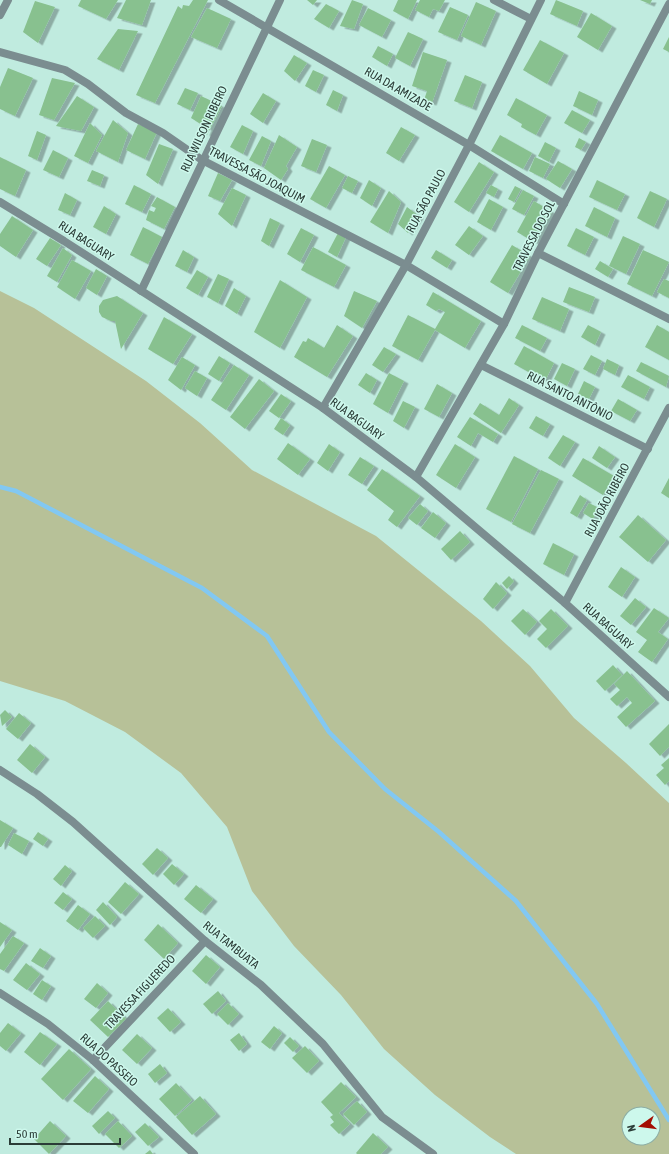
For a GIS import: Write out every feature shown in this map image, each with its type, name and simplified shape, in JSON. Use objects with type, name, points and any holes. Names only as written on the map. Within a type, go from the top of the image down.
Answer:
[{"type":"street","points":[[0,15],[8,0]]},
{"type":"street","name":"RUA DA AMIZADE","points":[[219,0],[469,144],[564,204]]},
{"type":"street","name":"RUA WILSON RIBEIRO","points":[[141,290],[175,223],[202,160],[280,0]]},
{"type":"street","points":[[494,0],[531,19]]},
{"type":"street","name":"RUA SÃO PAULO","points":[[323,408],[406,265],[469,144],[541,0]]},
{"type":"street","name":"TRAVESSA DO SOL","points":[[416,477],[504,324],[538,253],[669,4]]},
{"type":"street","name":"TRAVESSA SÃO JOAQUIM","points":[[0,52],[65,70],[88,84],[126,113],[162,133],[202,160],[406,265],[504,324]]},
{"type":"street","name":"RUA BAGUARY","points":[[0,202],[24,215],[323,408],[416,477],[565,603],[669,697]]},
{"type":"street","points":[[538,253],[669,319]]},
{"type":"street","name":"RUA SANTO ANTÔNIO","points":[[481,365],[648,449]]},
{"type":"street","name":"RUA JOÃO RIBEIRO","points":[[565,603],[669,408]]},
{"type":"street","name":"RUA TAMBUATA","points":[[0,770],[37,794],[73,822],[205,941],[261,984],[323,1044],[382,1117],[433,1154]]},
{"type":"street","name":"TRAVESSA FIGUEREDO","points":[[93,1060],[205,941]]},
{"type":"street","name":"RUA DO PASSEIO","points":[[0,993],[48,1024],[93,1060],[194,1154]]},
{"type":"green space","points":[[0,291],[34,308],[146,381],[200,423],[252,470],[376,536],[481,621],[530,666],[574,718],[669,803],[669,1154],[516,1154],[490,1137],[435,1095],[384,1049],[341,995],[294,946],[252,891],[227,827],[181,773],[125,732],[65,701],[0,681]]},
{"type":"building","points":[[81,0],[118,0],[106,19],[78,6]]},
{"type":"building","points":[[126,0],[151,0],[142,25],[117,18]]},
{"type":"building","points":[[193,0],[208,0],[155,103],[136,95],[178,6],[182,9],[183,5],[189,6]]},
{"type":"building","points":[[307,0],[317,0],[313,5]]},
{"type":"building","points":[[352,0],[363,4],[354,29],[340,26]]},
{"type":"building","points":[[398,0],[417,0],[408,19],[393,11]]},
{"type":"building","points":[[420,0],[445,0],[439,11],[433,9],[429,17],[415,10]]},
{"type":"building","points":[[556,0],[583,11],[577,26],[550,14]]},
{"type":"building","points":[[640,0],[652,0],[650,4]]},
{"type":"building","points":[[35,1],[55,7],[38,43],[23,32]]},
{"type":"building","points":[[476,2],[496,11],[481,45],[461,36]]},
{"type":"building","points":[[326,4],[339,11],[329,28],[314,19]]},
{"type":"building","points":[[450,7],[468,15],[457,40],[438,32]]},
{"type":"building","points":[[207,8],[231,19],[217,48],[191,37]]},
{"type":"building","points":[[368,8],[391,20],[382,37],[359,25]]},
{"type":"building","points":[[591,13],[612,26],[598,50],[577,37]]},
{"type":"building","points":[[118,29],[138,31],[119,70],[97,59]]},
{"type":"building","points":[[408,32],[423,39],[410,66],[395,58]]},
{"type":"building","points":[[669,37],[669,52],[663,49]]},
{"type":"building","points":[[540,40],[564,53],[547,84],[523,70]]},
{"type":"building","points":[[378,46],[393,54],[387,66],[372,57]]},
{"type":"building","points":[[423,52],[447,60],[432,103],[424,100],[427,91],[412,86]]},
{"type":"building","points":[[294,55],[307,63],[295,81],[284,71]]},
{"type":"building","points":[[8,68],[33,78],[15,116],[0,109],[0,87]]},
{"type":"building","points":[[313,70],[324,75],[316,92],[305,86]]},
{"type":"building","points":[[465,75],[482,82],[472,108],[454,101]]},
{"type":"building","points":[[52,78],[75,83],[54,120],[39,115]]},
{"type":"building","points":[[185,88],[198,93],[190,110],[177,104]]},
{"type":"building","points":[[333,90],[343,95],[337,111],[326,105]]},
{"type":"building","points":[[579,91],[598,100],[592,115],[573,106]]},
{"type":"building","points":[[263,93],[276,101],[263,123],[250,114]]},
{"type":"building","points":[[77,96],[94,107],[81,131],[56,126]]},
{"type":"building","points":[[201,96],[222,106],[207,135],[205,133],[207,128],[191,118]]},
{"type":"building","points":[[516,98],[547,115],[536,135],[521,127],[522,124],[507,115]]},
{"type":"building","points":[[572,110],[590,120],[582,133],[564,123]]},
{"type":"building","points":[[113,120],[128,133],[118,162],[96,151]]},
{"type":"building","points":[[90,123],[102,135],[88,163],[74,156]]},
{"type":"building","points":[[138,124],[157,132],[145,159],[126,150]]},
{"type":"building","points":[[242,125],[253,131],[243,154],[230,147]]},
{"type":"building","points":[[401,127],[415,135],[399,161],[386,153]]},
{"type":"building","points":[[37,131],[46,135],[37,160],[28,156]]},
{"type":"building","points":[[279,135],[297,147],[286,166],[288,169],[281,180],[264,168]]},
{"type":"building","points":[[500,135],[532,153],[523,169],[491,151]]},
{"type":"building","points":[[262,136],[271,141],[261,166],[249,160]]},
{"type":"building","points":[[579,138],[586,142],[581,150],[575,147]]},
{"type":"building","points":[[312,139],[327,145],[316,172],[301,166]]},
{"type":"building","points":[[545,142],[556,148],[549,162],[538,156]]},
{"type":"building","points":[[159,144],[173,149],[158,184],[146,175]]},
{"type":"building","points":[[53,150],[68,158],[59,177],[43,170]]},
{"type":"building","points":[[0,157],[26,170],[15,196],[0,189]]},
{"type":"building","points":[[535,157],[550,164],[543,178],[529,171]]},
{"type":"building","points":[[558,161],[572,169],[560,188],[546,179]]},
{"type":"building","points":[[479,162],[494,172],[469,212],[454,202]]},
{"type":"building","points":[[329,166],[345,175],[326,208],[310,199]]},
{"type":"building","points":[[92,170],[104,175],[100,186],[87,181]]},
{"type":"building","points":[[218,173],[232,180],[220,201],[208,196]]},
{"type":"building","points":[[348,176],[358,181],[352,193],[342,188]]},
{"type":"building","points":[[369,180],[381,188],[372,206],[360,198]]},
{"type":"building","points":[[597,180],[625,194],[617,210],[589,197]]},
{"type":"building","points":[[134,185],[151,194],[142,212],[125,204]]},
{"type":"building","points":[[491,185],[498,189],[494,197],[486,193]]},
{"type":"building","points":[[515,186],[521,189],[514,202],[508,199]]},
{"type":"building","points":[[232,188],[246,195],[232,226],[218,214]]},
{"type":"building","points":[[523,190],[534,196],[524,215],[512,209]]},
{"type":"building","points":[[389,191],[401,202],[388,233],[370,222]]},
{"type":"building","points":[[650,191],[667,199],[654,227],[637,218]]},
{"type":"building","points":[[65,193],[77,200],[70,215],[58,210]]},
{"type":"building","points":[[157,197],[175,207],[164,229],[146,220],[149,210],[154,212],[156,208],[151,206]]},
{"type":"building","points":[[489,199],[503,207],[491,230],[477,222]]},
{"type":"building","points":[[534,201],[552,212],[534,242],[517,232]]},
{"type":"building","points":[[104,206],[116,214],[106,234],[93,227]]},
{"type":"building","points":[[407,207],[419,216],[408,233],[398,224]]},
{"type":"building","points":[[594,207],[615,218],[607,237],[585,226]]},
{"type":"building","points":[[12,216],[33,230],[16,257],[0,246],[0,234]]},
{"type":"building","points":[[270,218],[280,223],[269,246],[261,241]]},
{"type":"building","points":[[469,226],[483,236],[469,255],[455,245]]},
{"type":"building","points":[[143,227],[162,237],[148,264],[130,255]]},
{"type":"building","points":[[301,228],[314,235],[300,262],[287,254]]},
{"type":"building","points":[[576,228],[594,237],[585,255],[567,246]]},
{"type":"building","points":[[338,233],[346,237],[337,257],[328,252]]},
{"type":"building","points":[[623,236],[640,244],[626,274],[609,266]]},
{"type":"building","points":[[50,238],[61,245],[47,266],[36,259]]},
{"type":"building","points":[[512,245],[530,256],[508,293],[490,282]]},
{"type":"building","points":[[313,247],[346,265],[334,287],[301,270]]},
{"type":"building","points":[[63,248],[72,255],[57,282],[47,276]]},
{"type":"building","points":[[183,250],[194,257],[187,272],[175,266]]},
{"type":"building","points":[[436,250],[452,260],[447,268],[431,258]]},
{"type":"building","points":[[643,250],[669,262],[652,296],[627,284]]},
{"type":"building","points":[[72,260],[91,271],[75,299],[57,287]]},
{"type":"building","points":[[600,261],[613,269],[608,277],[595,269]]},
{"type":"building","points":[[96,269],[107,276],[97,295],[86,288]]},
{"type":"building","points":[[197,270],[208,277],[198,295],[186,288]]},
{"type":"building","points":[[218,274],[229,279],[218,303],[207,297]]},
{"type":"building","points":[[664,279],[669,281],[669,298],[657,292]]},
{"type":"building","points":[[280,280],[307,297],[280,348],[254,332]]},
{"type":"building","points":[[569,287],[595,297],[589,312],[563,302]]},
{"type":"building","points":[[234,288],[246,296],[237,314],[225,306]]},
{"type":"building","points":[[354,291],[377,301],[362,328],[344,316]]},
{"type":"building","points":[[433,292],[481,321],[465,348],[435,330],[418,360],[392,346],[408,315],[435,329],[445,312],[439,309],[436,311],[426,305]]},
{"type":"building","points":[[117,296],[143,313],[121,349],[115,321],[102,317],[99,312],[99,306],[103,300]]},
{"type":"building","points":[[542,297],[569,309],[560,331],[532,319]]},
{"type":"building","points":[[164,317],[192,334],[173,364],[148,349]]},
{"type":"building","points":[[337,325],[353,336],[327,377],[294,357],[303,341],[306,342],[308,338],[324,348]]},
{"type":"building","points":[[522,325],[547,338],[540,351],[515,338]]},
{"type":"building","points":[[588,325],[601,332],[595,345],[581,337]]},
{"type":"building","points":[[657,325],[669,332],[669,360],[645,347]]},
{"type":"building","points":[[524,346],[554,363],[545,381],[514,364]]},
{"type":"building","points":[[384,347],[396,354],[383,372],[372,365]]},
{"type":"building","points":[[591,355],[602,361],[595,375],[583,369]]},
{"type":"building","points":[[219,356],[230,363],[219,381],[208,374]]},
{"type":"building","points":[[182,357],[195,365],[181,390],[168,380]]},
{"type":"building","points":[[607,359],[619,365],[615,375],[603,369]]},
{"type":"building","points":[[641,362],[669,376],[666,387],[636,371]]},
{"type":"building","points":[[562,363],[575,369],[567,386],[554,379]]},
{"type":"building","points":[[234,365],[249,375],[226,410],[211,400]]},
{"type":"building","points":[[195,371],[207,378],[197,396],[185,388]]},
{"type":"building","points":[[366,373],[377,380],[370,393],[358,385]]},
{"type":"building","points":[[389,373],[404,381],[388,413],[373,404]]},
{"type":"building","points":[[628,375],[650,387],[644,399],[621,387]]},
{"type":"building","points":[[259,379],[274,391],[245,429],[230,417]]},
{"type":"building","points":[[584,381],[595,387],[589,399],[578,394]]},
{"type":"building","points":[[437,384],[452,393],[439,417],[424,409]]},
{"type":"building","points":[[281,394],[291,401],[279,418],[269,411]]},
{"type":"building","points":[[509,398],[519,405],[501,433],[473,414],[480,403],[499,415]]},
{"type":"building","points":[[618,399],[637,410],[630,421],[611,411]]},
{"type":"building","points":[[403,401],[415,407],[404,428],[393,421]]},
{"type":"building","points":[[536,416],[550,424],[543,436],[529,428]]},
{"type":"building","points":[[470,417],[498,434],[493,442],[478,433],[471,446],[457,437]]},
{"type":"building","points":[[281,418],[290,425],[283,435],[274,429]]},
{"type":"building","points":[[563,435],[575,442],[560,466],[548,458]]},
{"type":"building","points":[[288,443],[310,459],[298,475],[277,459]]},
{"type":"building","points":[[329,444],[340,452],[328,471],[317,463]]},
{"type":"building","points":[[455,444],[475,457],[456,488],[436,475]]},
{"type":"building","points":[[599,446],[615,457],[607,468],[592,458]]},
{"type":"building","points":[[514,456],[538,469],[511,522],[486,509]]},
{"type":"building","points":[[360,457],[374,466],[362,484],[348,475]]},
{"type":"building","points":[[583,458],[614,476],[603,495],[572,476]]},
{"type":"building","points":[[382,469],[420,496],[397,527],[388,520],[394,511],[367,490]]},
{"type":"building","points":[[541,470],[559,479],[530,533],[512,524]]},
{"type":"building","points":[[669,478],[669,498],[661,493]]},
{"type":"building","points":[[580,495],[587,500],[577,517],[570,513]]},
{"type":"building","points":[[589,503],[599,508],[593,519],[583,513]]},
{"type":"building","points":[[420,504],[428,511],[417,525],[408,518]]},
{"type":"building","points":[[433,512],[446,523],[435,538],[421,528]]},
{"type":"building","points":[[638,515],[666,540],[648,562],[619,537]]},
{"type":"building","points":[[460,531],[470,542],[451,560],[441,549]]},
{"type":"building","points":[[553,543],[574,554],[564,575],[543,564]]},
{"type":"building","points":[[621,567],[635,577],[622,597],[608,587]]},
{"type":"building","points":[[509,576],[514,581],[507,589],[502,583]]},
{"type":"building","points":[[496,582],[507,593],[493,609],[483,599]]},
{"type":"building","points":[[635,598],[646,607],[631,625],[620,616]]},
{"type":"building","points":[[654,608],[669,618],[658,632],[668,639],[652,662],[638,652],[647,640],[636,632]]},
{"type":"building","points":[[523,609],[537,622],[525,635],[511,621]]},
{"type":"building","points":[[551,609],[568,626],[546,648],[537,639],[547,629],[539,621]]},
{"type":"building","points":[[613,665],[622,675],[605,691],[596,681]]},
{"type":"building","points":[[627,671],[655,701],[626,727],[617,717],[632,703],[627,697],[617,706],[610,699],[620,690],[614,684]]},
{"type":"building","points":[[5,710],[12,717],[2,726],[0,715]]},
{"type":"building","points":[[19,713],[31,723],[18,739],[6,729]]},
{"type":"building","points":[[669,724],[669,747],[660,756],[649,744]]},
{"type":"building","points":[[30,744],[45,757],[32,773],[17,760]]},
{"type":"building","points":[[669,758],[669,781],[665,785],[656,775],[664,768],[661,765]]},
{"type":"building","points":[[0,820],[13,828],[1,847],[0,847]]},
{"type":"building","points":[[38,832],[48,839],[43,846],[33,839]]},
{"type":"building","points":[[14,833],[29,841],[22,854],[8,845]]},
{"type":"building","points":[[157,848],[168,858],[153,875],[142,864]]},
{"type":"building","points":[[172,864],[184,874],[174,885],[163,874]]},
{"type":"building","points":[[65,865],[72,871],[61,886],[53,879]]},
{"type":"building","points":[[125,882],[139,894],[121,914],[108,902]]},
{"type":"building","points":[[196,885],[213,899],[201,913],[184,899]]},
{"type":"building","points":[[63,892],[72,899],[63,910],[54,903]]},
{"type":"building","points":[[103,902],[117,917],[110,925],[96,910]]},
{"type":"building","points":[[78,905],[90,914],[78,930],[66,921]]},
{"type":"building","points":[[95,916],[105,926],[93,938],[83,928]]},
{"type":"building","points":[[0,922],[12,930],[0,947]]},
{"type":"building","points":[[158,924],[178,943],[164,959],[144,940]]},
{"type":"building","points":[[13,936],[24,943],[4,971],[0,969],[0,954]]},
{"type":"building","points":[[40,948],[51,956],[43,968],[31,961]]},
{"type":"building","points":[[206,955],[220,967],[206,984],[192,971]]},
{"type":"building","points":[[26,963],[40,974],[27,990],[13,980]]},
{"type":"building","points":[[42,980],[51,986],[42,1000],[33,994]]},
{"type":"building","points":[[97,983],[108,993],[96,1008],[84,999]]},
{"type":"building","points":[[218,991],[226,1001],[212,1014],[203,1004]]},
{"type":"building","points":[[108,1001],[126,1019],[108,1037],[90,1020]]},
{"type":"building","points":[[228,1003],[239,1014],[228,1025],[217,1014]]},
{"type":"building","points":[[168,1008],[181,1022],[170,1032],[157,1018]]},
{"type":"building","points":[[8,1023],[21,1033],[6,1051],[0,1046],[0,1033]]},
{"type":"building","points":[[274,1026],[282,1033],[270,1049],[261,1042]]},
{"type":"building","points":[[40,1032],[57,1044],[40,1065],[24,1052]]},
{"type":"building","points":[[239,1033],[247,1044],[239,1051],[230,1040]]},
{"type":"building","points":[[137,1034],[152,1048],[137,1064],[122,1050]]},
{"type":"building","points":[[290,1037],[299,1046],[293,1052],[284,1043]]},
{"type":"building","points":[[305,1046],[319,1061],[307,1073],[292,1058]]},
{"type":"building","points":[[69,1049],[91,1069],[63,1100],[41,1079]]},
{"type":"building","points":[[160,1064],[167,1073],[155,1083],[148,1074]]},
{"type":"building","points":[[95,1076],[109,1089],[88,1113],[73,1101]]},
{"type":"building","points":[[341,1082],[356,1097],[339,1113],[350,1124],[339,1134],[330,1125],[334,1122],[330,1117],[333,1115],[321,1102]]},
{"type":"building","points":[[176,1083],[192,1100],[175,1116],[159,1099]]},
{"type":"building","points":[[200,1096],[216,1114],[192,1135],[176,1117]]},
{"type":"building","points":[[357,1101],[367,1112],[354,1125],[343,1114]]},
{"type":"building","points":[[108,1111],[115,1118],[99,1134],[92,1126]]},
{"type":"building","points":[[50,1121],[66,1136],[49,1154],[34,1139]]},
{"type":"building","points":[[118,1121],[132,1136],[119,1148],[105,1134]]},
{"type":"building","points":[[145,1123],[159,1137],[148,1146],[135,1132]]},
{"type":"building","points":[[373,1133],[388,1147],[381,1154],[357,1154],[356,1153]]},
{"type":"building","points":[[150,1150],[153,1154],[145,1154]]},
{"type":"waterway","points":[[0,487],[16,491],[202,588],[267,636],[329,732],[385,789],[439,832],[516,901],[597,1004],[669,1120]]}]
